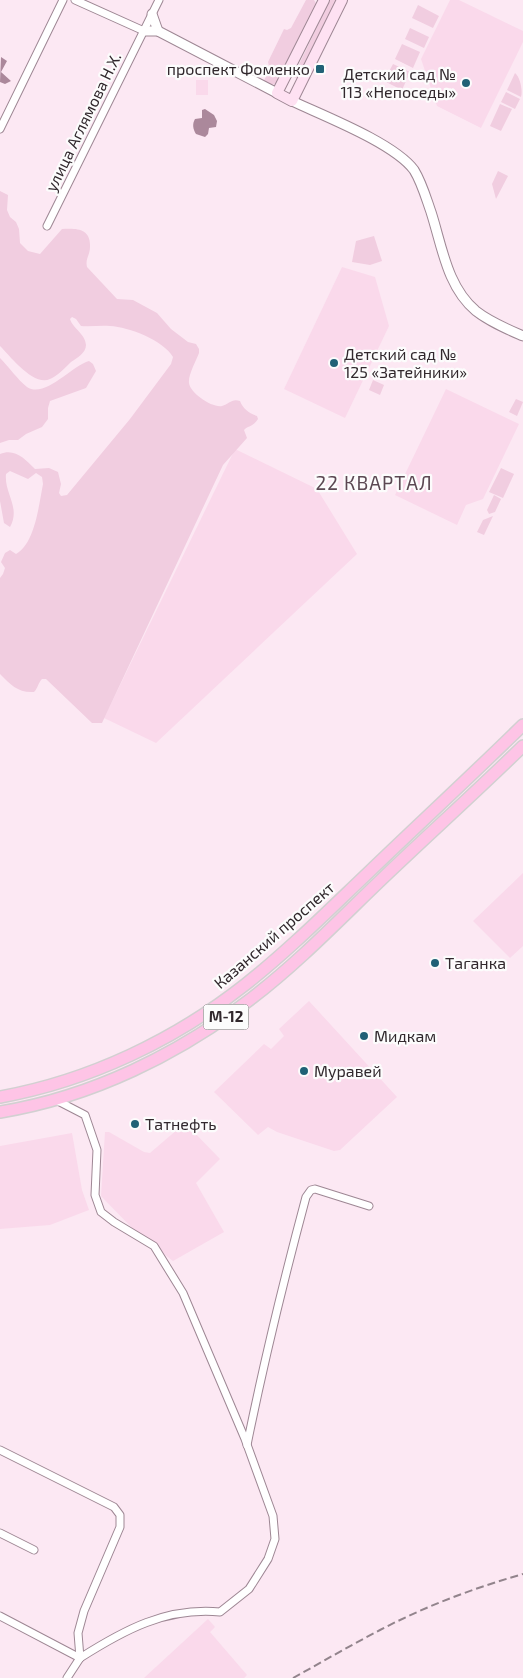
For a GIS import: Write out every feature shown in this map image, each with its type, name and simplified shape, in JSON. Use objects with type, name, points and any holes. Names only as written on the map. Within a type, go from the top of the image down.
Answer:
[{"type":"main road","points":[[322,2],[277,93],[292,101],[342,0]]},
{"type":"main road","name":"Казанский проспект","points":[[0,1096],[44,1087],[82,1075],[119,1060],[154,1044],[218,1005],[269,964],[401,842],[523,725]]},
{"type":"main road","name":"Казанский проспект","points":[[0,1112],[87,1089],[127,1073],[162,1056],[225,1018],[253,998],[313,945],[523,746]]},
{"type":"main road","points":[[401,842],[410,840],[413,844],[410,853]]},
{"type":"street","points":[[0,129],[64,0]]},
{"type":"street","points":[[76,0],[144,31],[158,31],[277,93]]},
{"type":"street","name":"улица Аглямова Н.Х.","points":[[47,226],[158,0]]},
{"type":"street","points":[[152,14],[158,31]]},
{"type":"street","points":[[292,101],[354,130],[390,150],[405,161],[413,170],[423,189],[450,276],[458,291],[469,304],[487,318],[523,336]]},
{"type":"street","points":[[54,1099],[85,1114],[97,1150],[95,1195],[101,1212],[154,1246],[183,1293],[247,1445],[273,1516],[275,1539],[268,1559],[249,1588],[220,1612],[183,1612],[155,1620],[116,1636],[80,1658],[67,1678]]},
{"type":"street","points":[[247,1445],[262,1370],[306,1197],[311,1190],[315,1189],[369,1206]]},
{"type":"street","points":[[0,1450],[114,1507],[120,1515],[120,1527],[84,1611],[78,1633],[80,1658]]},
{"type":"street","points":[[0,1533],[34,1550]]},
{"type":"street","points":[[0,1616],[80,1658]]},
{"type":"shaded area","points":[[306,0],[314,0],[317,5],[285,74],[269,66],[268,62],[284,29],[291,28]]},
{"type":"shaded area","points":[[330,0],[339,0],[300,80],[293,77]]},
{"type":"shaded area","name":"Детский сад № 113 «Непоседы»","points":[[450,0],[459,0],[523,31],[523,42],[481,128],[437,106],[421,59]]},
{"type":"shaded area","points":[[418,5],[439,16],[433,28],[412,18]]},
{"type":"shaded area","points":[[410,28],[429,37],[424,48],[405,39]]},
{"type":"shaded area","points":[[402,44],[420,52],[413,68],[395,59]]},
{"type":"shaded area","points":[[1,57],[7,61],[1,72],[11,81],[5,84],[0,82]]},
{"type":"shaded area","points":[[393,64],[410,72],[402,90],[384,81]]},
{"type":"shaded area","points":[[271,71],[284,77],[274,84],[263,82]]},
{"type":"shaded area","points":[[515,73],[521,84],[521,97],[507,90]]},
{"type":"shaded area","points":[[196,80],[208,80],[208,95],[196,95]]},
{"type":"shaded area","points":[[506,92],[520,99],[515,109],[501,102]]},
{"type":"shaded area","points":[[500,104],[512,109],[501,131],[490,126]]},
{"type":"shaded area","points":[[205,109],[214,115],[217,121],[216,127],[209,128],[208,134],[205,137],[196,134],[193,125],[195,119],[202,118],[202,110]]},
{"type":"shaded area","points":[[498,171],[508,176],[496,199],[492,184]]},
{"type":"shaded area","points":[[0,191],[8,195],[7,210],[19,229],[20,243],[28,251],[40,254],[62,229],[82,230],[90,241],[87,267],[117,299],[133,300],[157,313],[171,329],[188,342],[196,344],[199,353],[189,380],[193,391],[213,405],[222,406],[235,400],[240,401],[258,419],[244,430],[247,438],[223,465],[102,723],[92,723],[46,679],[42,679],[34,692],[28,692],[15,688],[0,674],[0,578],[5,568],[1,562],[5,553],[10,550],[16,554],[28,542],[38,512],[43,484],[42,477],[36,473],[28,479],[10,471],[6,474],[7,488],[14,513],[10,527],[4,523],[0,501],[0,454],[15,453],[35,469],[49,468],[58,472],[61,484],[59,493],[61,496],[67,495],[130,419],[171,364],[173,357],[162,345],[136,332],[110,326],[81,326],[72,317],[70,319],[84,337],[86,348],[81,355],[58,374],[50,379],[37,379],[16,363],[0,346]]},
{"type":"shaded area","points":[[374,236],[382,261],[370,265],[352,262],[356,241]]},
{"type":"shaded area","name":"Детский сад № 125 «Затейники»","points":[[342,267],[375,277],[389,326],[345,418],[284,389]]},
{"type":"shaded area","points":[[0,358],[27,387],[34,390],[50,385],[89,361],[93,364],[96,371],[86,388],[50,401],[48,419],[42,427],[18,440],[0,443]]},
{"type":"shaded area","points":[[373,380],[384,385],[380,395],[369,390]]},
{"type":"shaded area","points":[[446,389],[519,424],[483,499],[466,505],[457,525],[395,495]]},
{"type":"shaded area","points":[[516,399],[523,402],[517,416],[509,412]]},
{"type":"shaded area","points":[[235,449],[317,489],[357,554],[156,743],[104,718]]},
{"type":"shaded area","points":[[501,468],[514,474],[503,498],[489,492]]},
{"type":"shaded area","points":[[494,495],[501,499],[495,512],[489,514],[487,510]]},
{"type":"shaded area","points":[[493,516],[484,535],[477,532],[483,520]]},
{"type":"shaded area","points":[[523,873],[523,946],[510,958],[473,921]]},
{"type":"shaded area","name":"Муравей","points":[[309,1001],[397,1097],[340,1150],[334,1151],[277,1132],[268,1127],[258,1135],[214,1092],[264,1044],[271,1049],[284,1036],[279,1029]]},
{"type":"shaded area","points":[[185,1123],[220,1159],[196,1183],[224,1232],[173,1261],[137,1233],[101,1196],[105,1132],[109,1132],[144,1152],[150,1153]]},
{"type":"shaded area","points":[[72,1133],[82,1190],[89,1210],[50,1225],[0,1229],[0,1146]]},
{"type":"shaded area","points":[[208,1619],[215,1627],[210,1632],[247,1675],[244,1678],[144,1678]]},
{"type":"railway","points":[[293,1678],[397,1621],[486,1585],[523,1574]]},
{"type":"place","name":"проспект Фоменко","points":[[320,69]]},
{"type":"place","name":"Детский сад № 113 «Непоседы»","points":[[466,83]]},
{"type":"place","name":"Детский сад № 125 «Затейники»","points":[[334,363]]},
{"type":"place","name":"Таганка","points":[[435,963]]},
{"type":"place","name":"Мидкам","points":[[364,1036]]},
{"type":"place","name":"Муравей","points":[[304,1071]]},
{"type":"place","name":"Татнефть","points":[[135,1124]]},
{"type":"district","name":"22 КВАРТАЛ","points":[[374,483]]}]
